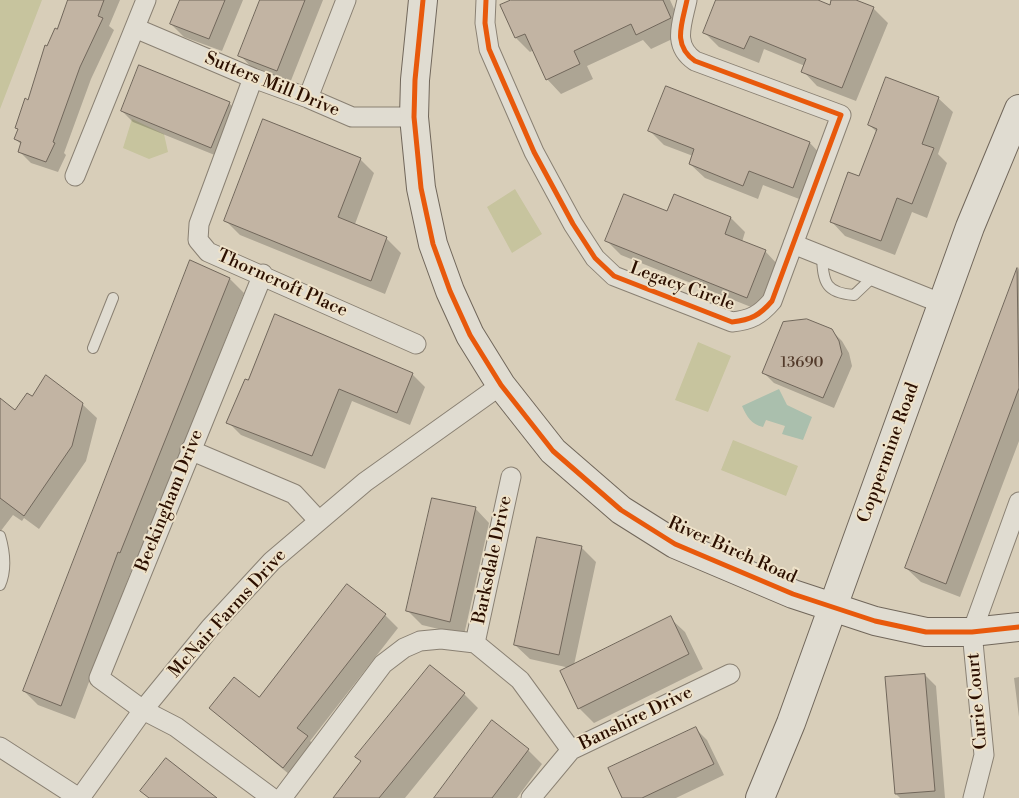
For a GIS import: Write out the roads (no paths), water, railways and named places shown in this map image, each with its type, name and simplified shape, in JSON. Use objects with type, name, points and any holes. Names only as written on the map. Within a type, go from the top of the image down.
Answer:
[{"type":"street","points":[[75,176],[146,0]]},
{"type":"street","points":[[308,98],[346,0]]},
{"type":"street","name":"River Birch Road","points":[[423,0],[415,80],[414,116],[421,188],[433,244],[450,291],[470,335],[501,385],[553,451],[621,510],[675,544],[721,565],[833,608],[900,628],[926,632],[972,632],[1019,627]]},
{"type":"street","name":"Legacy Circle","points":[[486,0],[489,49],[534,152],[591,252],[614,276],[732,322],[749,320],[762,313],[772,301],[841,115],[694,61],[685,54],[679,41],[686,0]]},
{"type":"street","name":"Sutters Mill Drive","points":[[135,28],[352,117],[414,116]]},
{"type":"street","name":"Thorncroft Place","points":[[253,78],[199,224],[198,240],[208,252],[263,274],[416,344]]},
{"type":"street","name":"Coppermine Road","points":[[760,798],[791,722],[833,608],[970,228],[1019,109]]},
{"type":"street","points":[[793,244],[943,304]]},
{"type":"street","name":"Beckingham Drive","points":[[143,710],[99,678],[263,274]]},
{"type":"street","name":"McNair Farms Drive","points":[[79,798],[143,710],[210,628],[272,561],[365,482],[501,385]]},
{"type":"street","points":[[190,450],[294,494],[319,521]]},
{"type":"street","name":"Barksdale Drive","points":[[474,643],[511,477]]},
{"type":"street","points":[[972,632],[1019,502]]},
{"type":"street","name":"Curie Court","points":[[972,632],[984,755],[973,798]]},
{"type":"street","points":[[282,798],[384,664],[404,648],[420,640],[441,639],[474,643],[520,680],[571,750]]},
{"type":"street","name":"Banshire Drive","points":[[531,798],[571,750],[730,674]]},
{"type":"street","points":[[143,710],[176,727],[272,798]]},
{"type":"street","points":[[0,747],[79,798]]},
{"type":"lane","points":[[822,256],[823,272],[827,285],[837,294],[854,295],[874,276]]},
{"type":"lane","points":[[93,348],[113,298]]},
{"type":"lane","points":[[0,536],[4,548],[5,573],[0,585]]}]
